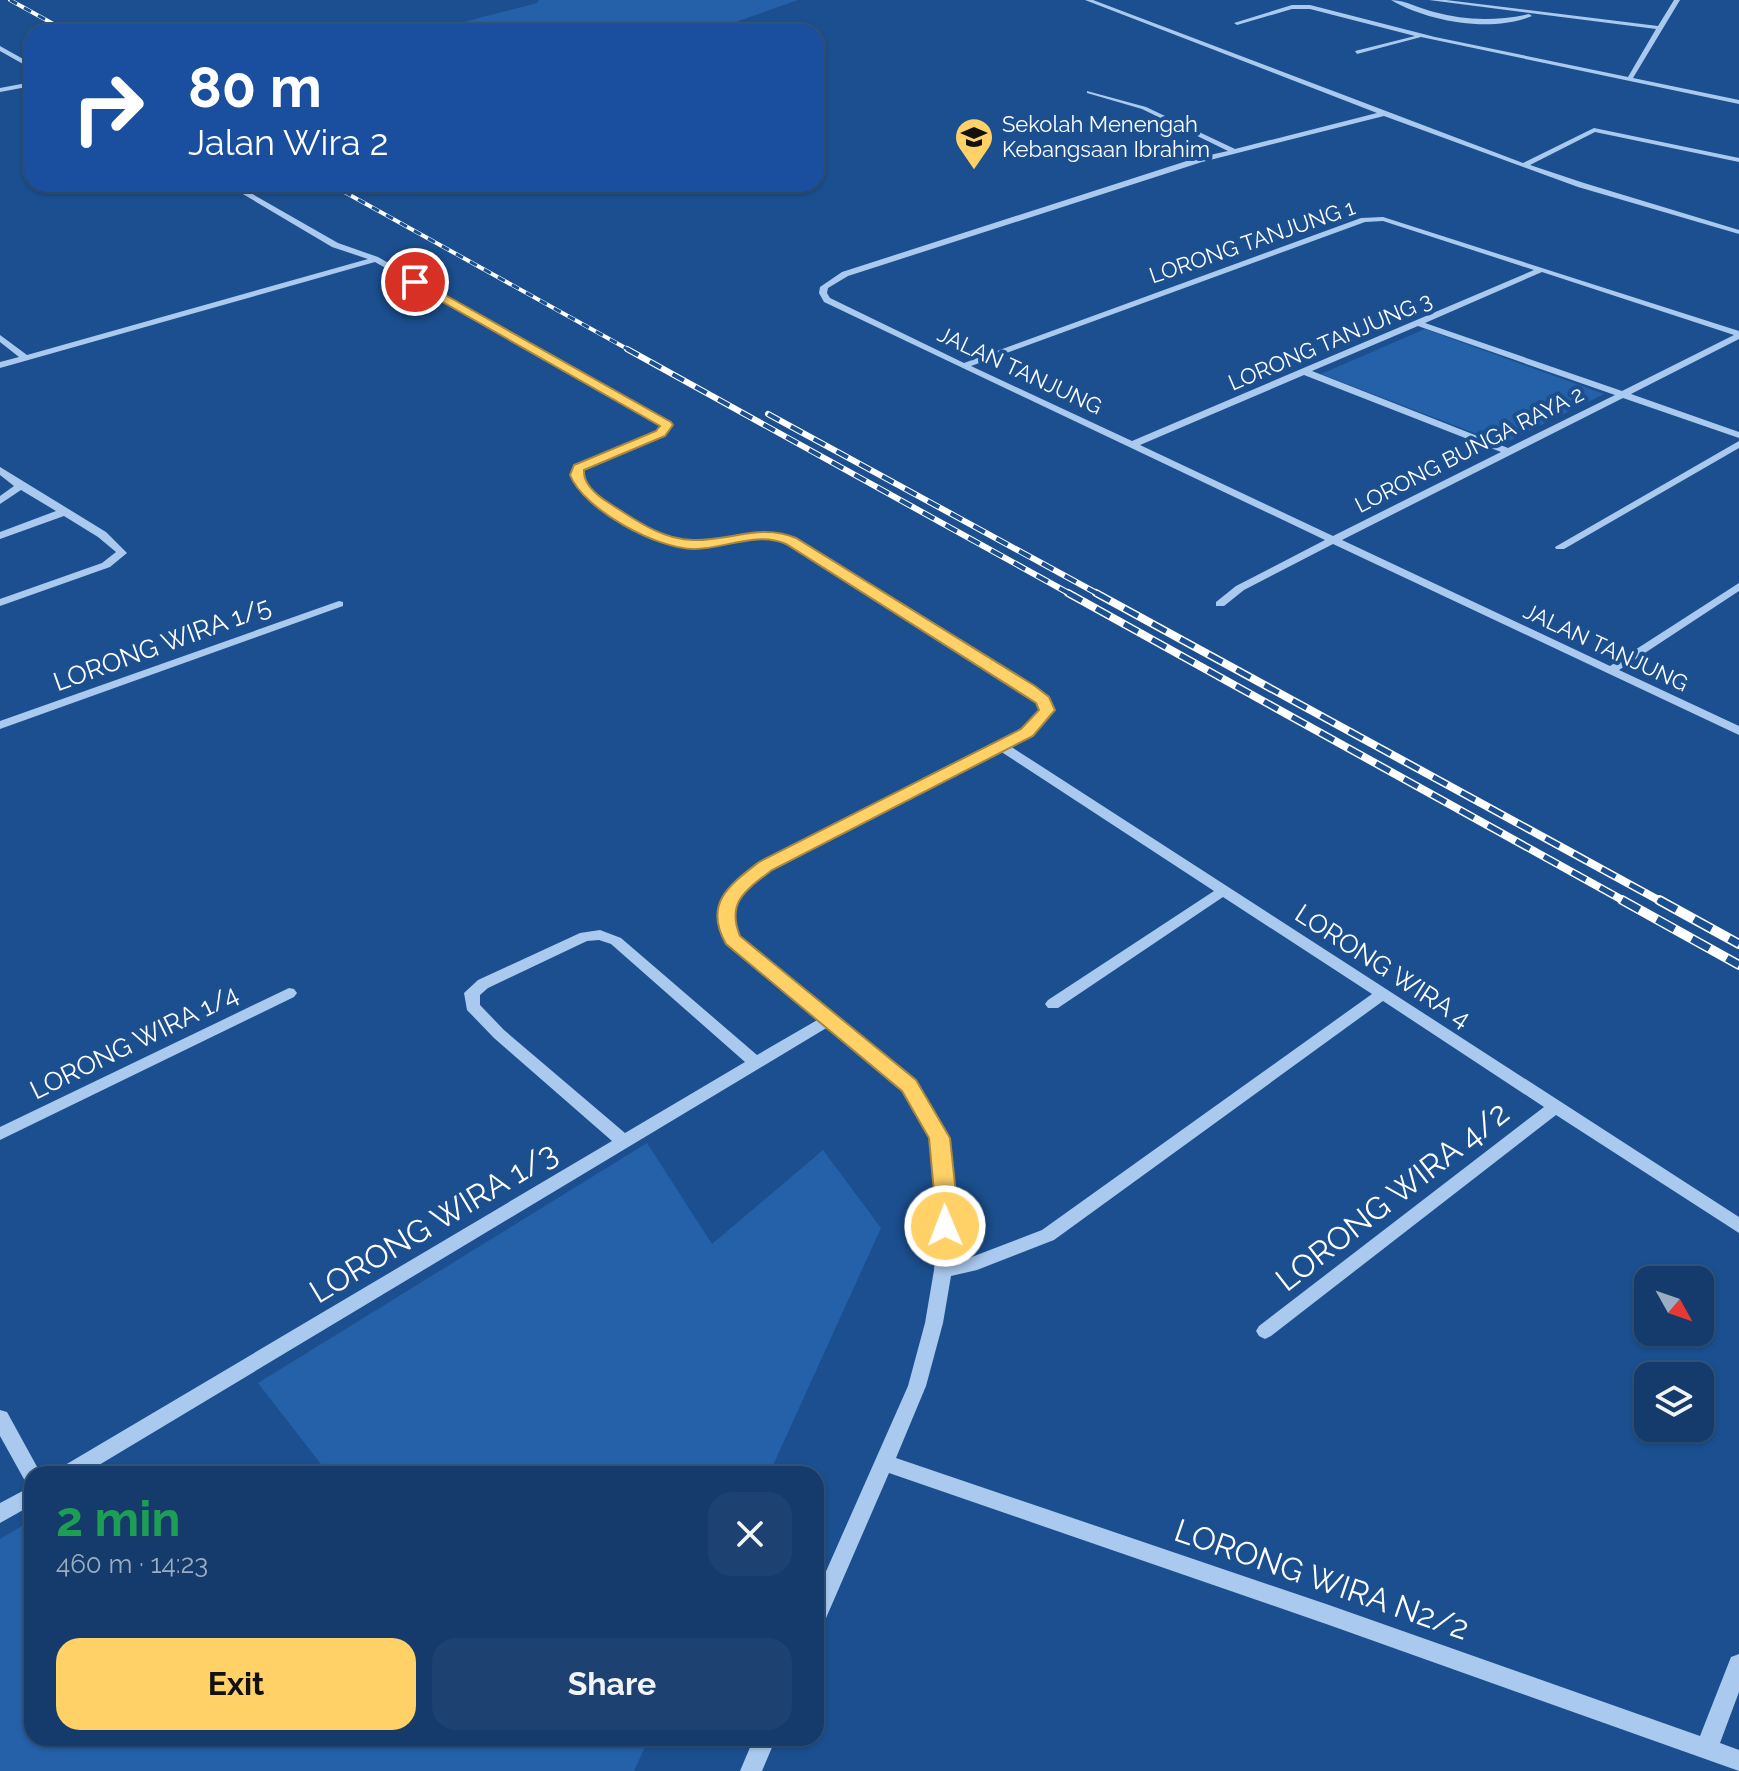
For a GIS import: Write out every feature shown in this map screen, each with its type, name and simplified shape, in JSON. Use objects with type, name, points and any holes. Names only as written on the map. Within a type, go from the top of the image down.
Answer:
[{"type":"street","points":[[1088,0],[1523,165],[1739,232]]},
{"type":"street","points":[[1394,0],[1481,23],[1507,22],[1537,13]]},
{"type":"street","points":[[1432,0],[1660,28]]},
{"type":"street","points":[[1629,80],[1677,0]]},
{"type":"street","points":[[1237,23],[1292,7],[1310,7],[1422,36],[1739,102]]},
{"type":"street","points":[[1357,52],[1422,36]]},
{"type":"street","points":[[0,48],[24,62]]},
{"type":"street","points":[[0,90],[24,86]]},
{"type":"street","points":[[1089,92],[1144,108],[1232,150]]},
{"type":"street","name":"JALAN TANJUNG","points":[[1382,114],[1232,150],[845,274],[824,287],[823,293],[827,300],[847,311],[1739,731]]},
{"type":"street","points":[[1523,165],[1543,158],[1581,134],[1594,130],[1739,160]]},
{"type":"street","points":[[244,192],[335,245],[375,259],[667,425],[661,434],[579,468],[576,475],[579,482],[595,500],[647,533],[680,543],[696,545],[758,534],[778,535],[791,541],[1029,689],[1043,701],[1047,710],[1027,732],[765,866],[741,885],[727,905],[725,923],[732,939],[909,1085],[939,1138],[946,1203],[943,1270],[934,1323],[917,1386],[824,1599]]},
{"type":"street","name":"LORONG TANJUNG 1","points":[[963,366],[1364,220],[1392,221],[1739,335]]},
{"type":"street","points":[[0,365],[375,259]]},
{"type":"street","name":"LORONG TANJUNG 3","points":[[1132,445],[1543,269]]},
{"type":"street","points":[[1418,323],[1739,435]]},
{"type":"street","name":"LORONG BUNGA RAYA 2","points":[[1220,604],[1240,588],[1739,335]]},
{"type":"street","points":[[0,338],[26,358]]},
{"type":"street","points":[[1303,371],[1507,451]]},
{"type":"street","points":[[1560,547],[1739,444]]},
{"type":"street","points":[[0,470],[19,487],[104,537],[122,553],[106,565],[0,603]]},
{"type":"street","points":[[0,501],[19,487]]},
{"type":"street","points":[[0,536],[62,513]]},
{"type":"street","points":[[1610,671],[1739,586]]},
{"type":"street","name":"LORONG WIRA 1/5","points":[[0,725],[339,604]]},
{"type":"street","name":"LORONG WIRA 4","points":[[1001,746],[1739,1226]]},
{"type":"street","points":[[1053,1004],[1223,891]]},
{"type":"street","points":[[625,1143],[499,1034],[472,1006],[472,993],[483,984],[585,936],[600,935],[616,941],[756,1063]]},
{"type":"street","name":"LORONG WIRA 1/4","points":[[0,1134],[289,993]]},
{"type":"street","points":[[943,1270],[971,1265],[1048,1235],[1384,993]]},
{"type":"street","name":"LORONG WIRA 1/3","points":[[80,1466],[828,1020]]},
{"type":"street","name":"LORONG WIRA 4/2","points":[[1265,1331],[1554,1108]]},
{"type":"street","points":[[0,1418],[27,1466]]},
{"type":"street","name":"LORONG WIRA N2/2","points":[[883,1462],[1739,1761]]},
{"type":"street","points":[[0,1514],[24,1500]]},
{"type":"street","points":[[1707,1748],[1739,1664]]},
{"type":"street","points":[[751,1771],[762,1746]]},
{"type":"shaded area","points":[[539,0],[798,0],[730,24],[456,24]]},
{"type":"shaded area","points":[[1425,329],[1604,394],[1503,444],[1321,374]]},
{"type":"shaded area","points":[[647,1143],[712,1244],[823,1150],[881,1228],[773,1466],[322,1466],[258,1383]]},
{"type":"shaded area","points":[[24,1525],[24,1746],[645,1746],[634,1771],[0,1771],[0,1539]]},
{"type":"railway","points":[[10,0],[54,24]]},
{"type":"railway","points":[[344,192],[631,351]]},
{"type":"railway","points":[[627,349],[1072,595]]},
{"type":"railway","points":[[768,414],[1100,595]]},
{"type":"railway","points":[[1068,593],[1626,902]]},
{"type":"railway","points":[[1096,593],[1662,902]]},
{"type":"railway","points":[[1622,900],[1739,965]]},
{"type":"railway","points":[[1659,900],[1739,944]]},
{"type":"place","name":"Sekolah Menengah Kebangsaan Ibrahim","points":[[974,171]]},
{"type":"route","points":[[415,282],[667,425],[661,434],[599,457],[579,468],[576,475],[579,482],[595,500],[647,533],[680,543],[696,545],[758,534],[778,535],[1029,689],[1043,701],[1047,710],[1027,732],[765,866],[741,885],[727,905],[725,923],[732,939],[828,1020],[891,1068],[909,1085],[925,1108],[939,1138],[946,1203],[945,1226]]}]
